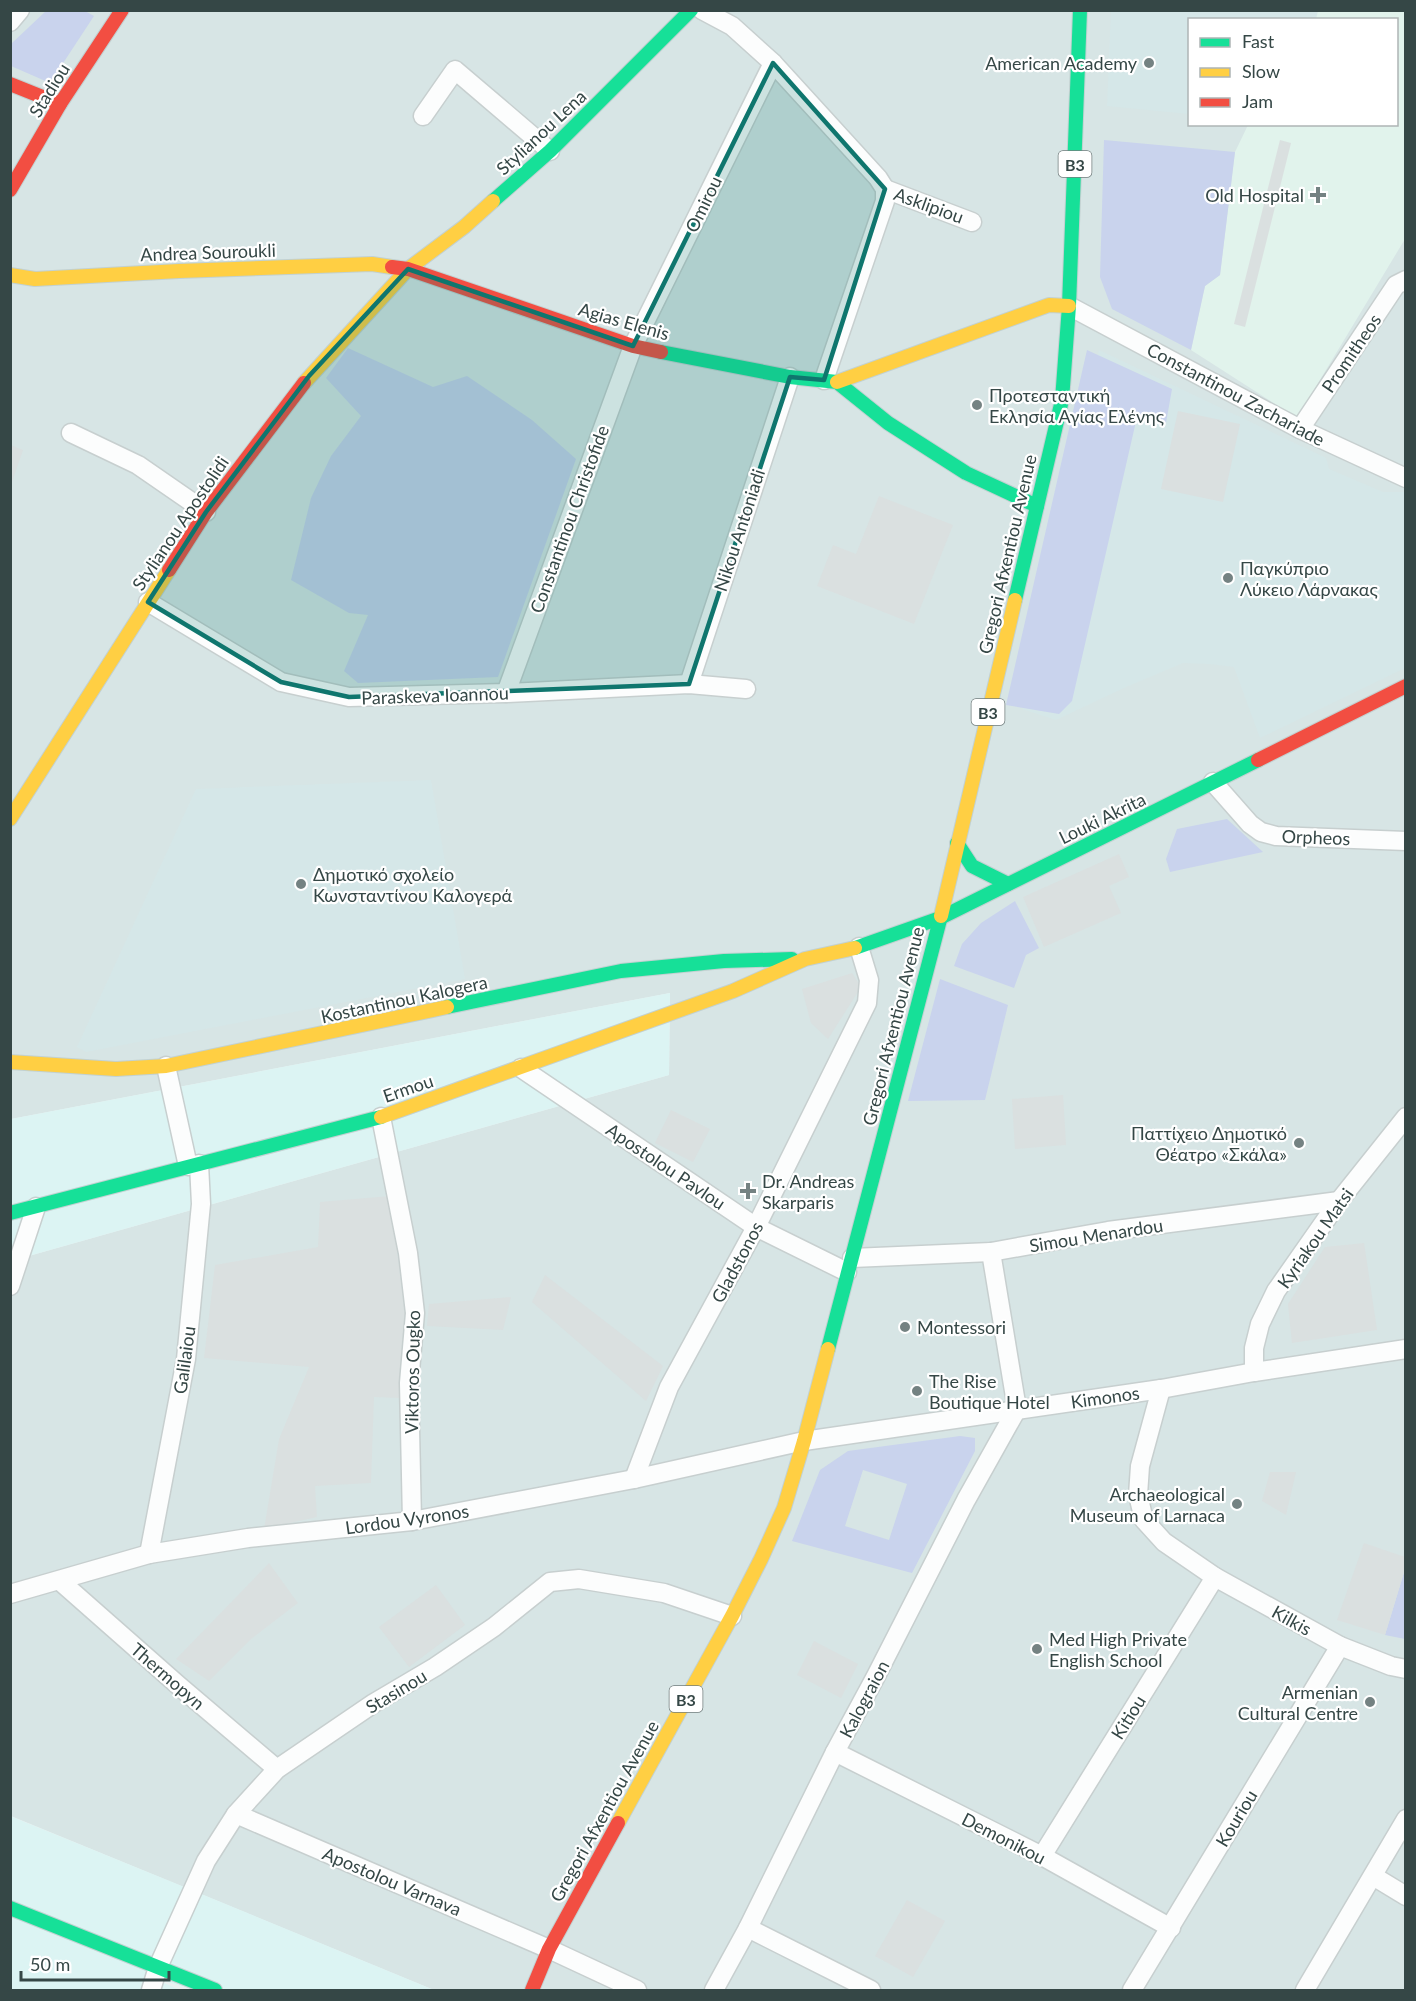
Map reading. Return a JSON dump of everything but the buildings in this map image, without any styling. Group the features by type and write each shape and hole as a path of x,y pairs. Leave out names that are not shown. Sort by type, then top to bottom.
{"street":[{"path":"10,22 20,10"},
{"name":"Stadiou","path":"10,190 60,104 122,10"},
{"name":"Stylianou Lena","path":"408,269 464,227 550,151 691,10"},
{"path":"702,10 732,26 773,63 878,178 885,189 885,201 831,381 888,423 966,473 1037,506"},
{"name":"Gregori Afxentiou Avenue","path":"532,1990 549,1949 761,1559 784,1508 804,1441 940,918 1062,400 1069,306 1080,10"},
{"name":"Omirou","path":"633,346 773,63"},
{"path":"423,116 455,70 550,151"},
{"path":"10,84 60,104"},
{"name":"Asklipiou","path":"885,189 972,222"},
{"name":"Andrea Souroukli","path":"10,275 35,279 372,264 408,269"},
{"name":"Agias Elenis","path":"408,269 633,346 790,376 831,381 1049,305 1069,306"},
{"name":"Stylianou Apostolidi","path":"10,819 206,512 309,376 408,269"},
{"name":"Promitheos","path":"1300,429 1396,285 1406,280"},
{"name":"Constantinou Zachariade","path":"1069,306 1300,429 1404,474"},
{"name":"Constantinou Christofide","path":"506,693 633,346"},
{"name":"Nikou Antoniadi","path":"689,684 790,376"},
{"path":"71,433 138,465 206,512"},
{"name":"Paraskeva Ioannou","path":"148,602 281,682 349,697 506,693 689,684 746,689"},
{"name":"Louki Akrita","path":"805,959 859,946 940,918 1406,686"},
{"name":"Orpheos","path":"1213,782 1250,824 1261,832 1276,836 1406,841"},
{"path":"957,843 972,866 1008,884"},
{"name":"Gladstonos","path":"634,1479 669,1387 756,1227 867,1003 869,980 859,946"},
{"name":"Ermou","path":"10,1213 381,1117 520,1068 730,976 805,959"},
{"name":"Kostantinou Kalogera","path":"10,1062 116,1069 166,1066 621,971 730,976 805,959"},
{"name":"Galilaiou","path":"149,1554 186,1359 201,1204 193,1165 166,1066"},
{"name":"Apostolou Pavlou","path":"520,1068 756,1227 849,1265"},
{"name":"Viktoros Ougko","path":"381,1117 408,1253 415,1313 409,1383 412,1521"},
{"name":"Kyriakou Matsi","path":"1254,1372 1254,1348 1260,1324 1276,1291 1338,1201 1406,1117"},
{"name":"Simou Menardou","path":"849,1265 991,1252 1108,1231 1338,1201"},
{"path":"10,1286 36,1207"},
{"path":"991,1252 1017,1409"},
{"name":"Kimonos","path":"804,1441 1161,1389 1406,1349"},
{"name":"Kilkis","path":"1161,1389 1140,1466 1138,1495 1144,1520 1164,1542 1215,1578 1340,1646 1406,1669"},
{"name":"Kalograion","path":"714,1990 748,1928 835,1752 966,1500 1017,1409"},
{"name":"Lordou Vyronos","path":"10,1594 149,1554 248,1538 412,1521 634,1479 804,1441"},
{"name":"Kitiou","path":"1042,1856 1215,1578"},
{"name":"Stasinou","path":"152,1990 158,1967 206,1861 236,1814 277,1769 374,1703 435,1667 494,1627 550,1582 579,1579 664,1593 732,1616"},
{"name":"Thermopyn","path":"60,1581 277,1769"},
{"name":"Kouriou","path":"1132,1990 1340,1646"},
{"name":"Demonikou","path":"835,1752 1042,1856 1171,1928"},
{"name":"Apostolou Varnava","path":"236,1814 549,1949 637,1990"},
{"path":"1305,1990 1406,1819"},
{"path":"1373,1876 1406,1896"},
{"path":"10,1908 215,1990"},
{"path":"748,1928 871,1990"}],"highlighted area":[{"path":"773,63 885,189 824,380 790,377 689,684 349,697 281,682 148,602 206,512 309,376 408,269 633,346"}],"shaded area":[{"path":"11,11 1405,11 1405,1990 434,1990 11,1816 11,1261 669,1075 670,993 11,1119"},
{"path":"46,11 85,11 94,16 50,83 11,66 11,44"},
{"name":"American Academy","path":"1111,11 1318,11 1316,18 1188,18 1188,114 1107,106"},
{"name":"Old Hospital","path":"1318,11 1405,11 1405,239 1297,418 1191,350 1205,286 1220,275 1235,152 1248,126 1398,126 1398,18 1316,18"},
{"path":"1104,140 1235,152 1220,275 1205,286 1191,350 1112,309 1100,277"},
{"path":"1280,140 1291,143 1245,327 1234,324"},
{"path":"348,348 433,387 467,376 532,420 576,459 498,677 358,683 344,671 368,615 349,613 291,580 311,498 331,456 361,416 326,378"},
{"path":"1087,350 1172,389 1166,423 1137,417 1072,701 1059,714 1006,705"},
{"name":"Παγκύπριο Λύκειο Λάρνακας","path":"1099,350 1326,458 1329,469 1383,492 1405,492 1405,668 1260,738 1234,667 1210,664 1183,663 1056,720 1022,709"},
{"path":"1178,411 1240,424 1223,502 1161,489"},
{"path":"11,445 23,450 11,485"},
{"path":"879,496 953,525 914,624 817,586 833,545 856,554"},
{"name":"Δημοτικό σχολείο Κωνσταντίνου Καλογερά","path":"431,780 465,979 86,1052 77,1047 196,789"},
{"path":"1227,819 1263,852 1170,872 1166,859 1177,829"},
{"path":"1119,854 1129,877 1109,886 1121,913 1044,947 1023,897"},
{"path":"1015,901 1039,948 1026,955 1014,988 954,966 962,944 981,923"},
{"path":"852,973 861,987 828,1039 811,1023 802,989"},
{"path":"940,979 1008,1005 985,1100 908,1101"},
{"path":"670,993 669,1075 11,1261 11,1119"},
{"path":"1063,1095 1066,1145 1015,1149 1012,1099"},
{"path":"671,1110 710,1129 693,1162 655,1143"},
{"path":"390,1196 405,1313 399,1398 374,1397 371,1483 315,1486 317,1517 264,1529 279,1439 309,1367 204,1358 215,1265 318,1247 320,1202"},
{"path":"1364,1243 1377,1330 1292,1343 1288,1304 1325,1247"},
{"path":"545,1275 663,1366 646,1401 532,1302"},
{"path":"511,1297 503,1330 427,1326 429,1304"},
{"path":"960,1436 975,1438 975,1451 912,1573 792,1541 820,1470 848,1451","holes":["863,1470 907,1484 889,1540 845,1526"]},
{"path":"1270,1472 1296,1472 1286,1515 1262,1501"},
{"path":"1364,1543 1405,1557 1405,1569 1385,1635 1337,1620"},
{"path":"269,1563 298,1603 251,1639 209,1681 176,1659"},
{"path":"1405,1569 1405,1639 1385,1635"},
{"path":"436,1585 465,1625 409,1667 379,1627"},
{"path":"814,1641 858,1664 841,1698 797,1675"},
{"path":"10,1816 434,1990 194,1990 151,1977 180,1990 11,1990"},
{"path":"907,1900 945,1921 913,1977 875,1956"}],"traffic: fast":[{"path":"493,201 550,151 691,10"},
{"path":"1015,600 1062,400 1069,306 1080,10"},
{"path":"661,352 790,377 837,382 888,423 966,473 1037,506"},
{"path":"855,948 940,918 1258,760"},
{"path":"957,843 972,866 1008,884"},
{"path":"828,1349 941,916"},
{"path":"447,1007 621,971 724,961 792,959"},
{"path":"10,1213 381,1117"},
{"path":"10,1908 215,1990"}],"traffic: slow":[{"path":"304,383 408,269 464,227 493,201"},
{"path":"10,275 35,279 372,264 392,267"},
{"path":"837,382 1049,305 1069,306"},
{"path":"10,819 169,570"},
{"path":"941,916 1015,600"},
{"path":"381,1117 733,991 805,959 855,948"},
{"path":"10,1062 116,1069 166,1066 447,1007"},
{"path":"618,1823 732,1616 784,1508 828,1349"}],"traffic: jam":[{"path":"10,190 60,104 122,10"},
{"path":"10,84 60,104"},
{"path":"392,267 408,269 633,346 661,352"},
{"path":"169,570 206,512 304,383"},
{"path":"1258,760 1406,686"},
{"path":"532,1990 549,1949 618,1823"}],"place":[{"name":"American Academy","path":"1149,63"},
{"name":"Old Hospital","path":"1318,195"},
{"name":"Προτεσταντική Εκλησία Αγίας Ελένης","path":"977,405"},
{"name":"Παγκύπριο Λύκειο Λάρνακας","path":"1228,578"},
{"name":"Δημοτικό σχολείο Κωνσταντίνου Καλογερά","path":"301,884"},
{"name":"Παττίχειο Δημοτικό Θέατρο «Σκάλα»","path":"1299,1143"},
{"name":"Dr. Andreas Skarparis","path":"748,1191"},
{"name":"Montessori","path":"905,1327"},
{"name":"The Rise Boutique Hotel","path":"917,1391"},
{"name":"Archaeological Museum of Larnaca","path":"1237,1504"},
{"name":"Med High Private English School","path":"1037,1649"},
{"name":"Armenian Cultural Centre","path":"1370,1702"}]}
